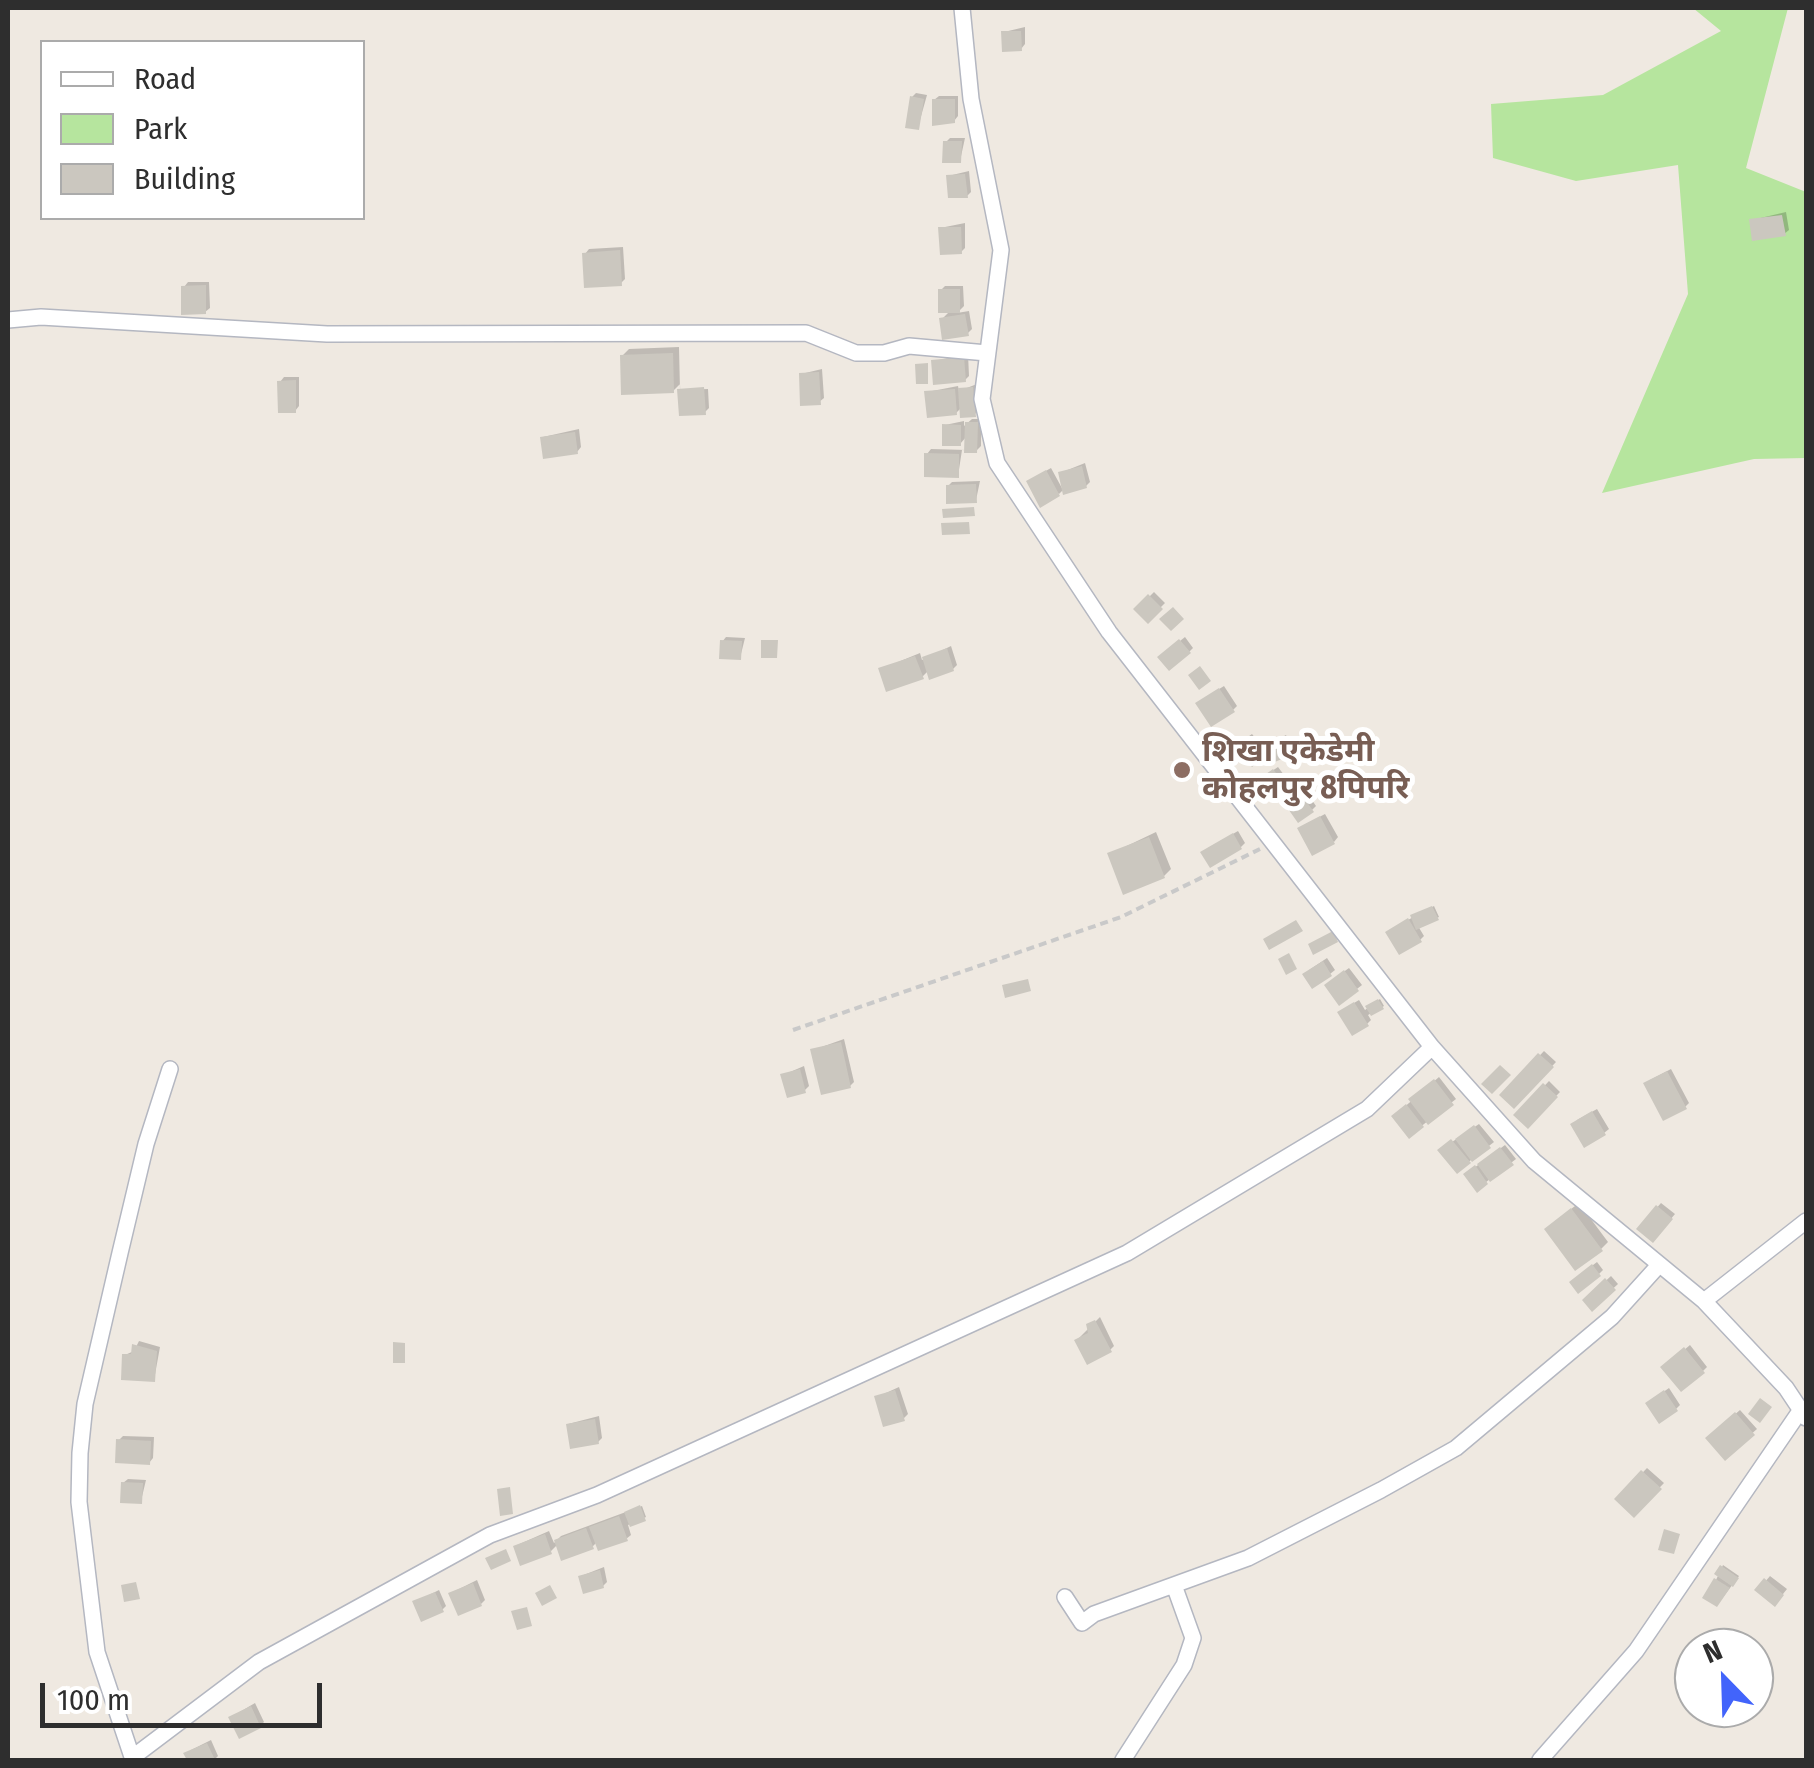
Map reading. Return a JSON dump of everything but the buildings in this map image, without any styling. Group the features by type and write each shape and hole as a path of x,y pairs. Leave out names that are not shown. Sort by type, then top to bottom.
{"street":[{"path":"962,8 971,99 1000,250 982,399 998,463 1110,632 1432,1047 1534,1161 1704,1301 1786,1388 1803,1415 1636,1651 1540,1760"},
{"path":"8,320 41,317 171,328 327,334 806,332 856,354 884,354 910,346 987,353"},
{"path":"170,1068 146,1144 115,1272 85,1404 80,1453 79,1502 97,1652 133,1759 259,1662 490,1535 597,1495 1127,1252 1367,1109 1432,1047"},
{"path":"1704,1301 1806,1222"},
{"path":"1065,1596 1082,1623 1094,1614 1248,1558 1456,1448 1612,1317 1659,1265"},
{"path":"1124,1760 1184,1665 1193,1638 1174,1588"}],"path":[{"path":"794,1030 1121,917 1273,842"}],"green space":[{"path":"1693,8 1788,8 1746,168 1806,192 1806,458 1754,459 1602,493 1688,294 1678,165 1576,181 1493,158 1491,104 1603,95 1721,31"}],"place":[{"name":"शिखा एकेडेमी कोहलपुर 8पिपरि","path":"1182,770"}]}
